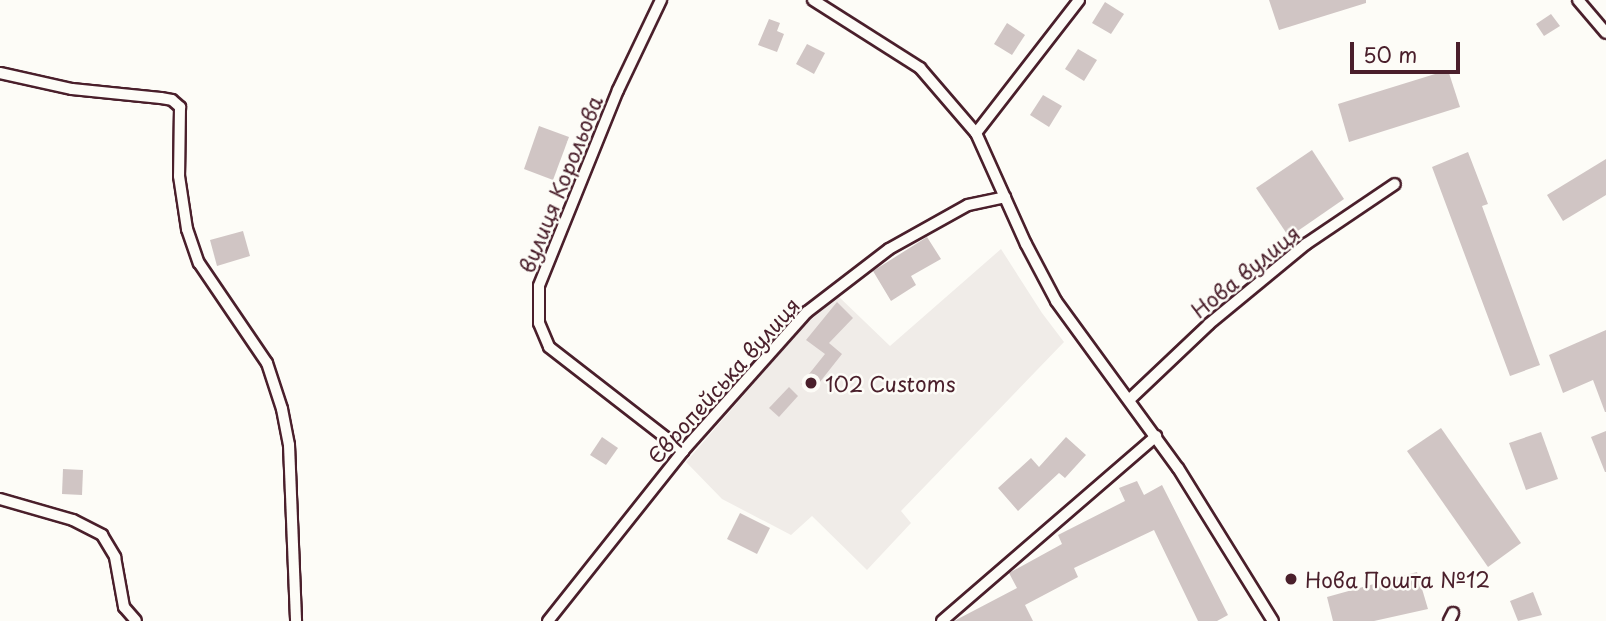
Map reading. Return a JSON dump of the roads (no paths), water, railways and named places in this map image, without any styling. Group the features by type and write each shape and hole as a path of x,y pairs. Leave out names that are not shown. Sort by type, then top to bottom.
{"street":[{"name":"вулиця Корольова","path":"660,0 618,90 539,286 539,323 550,347 683,451"},
{"path":"813,0 920,68 976,133 1004,197 1056,301 1156,436 1273,621"},
{"path":"976,133 1079,0"},
{"path":"1578,0 1606,33"},
{"path":"1588,11 1596,0"},
{"path":"0,73 72,89 161,97 172,100 180,107 179,176 187,229 200,263 267,363 282,409 289,445 296,621"},
{"name":"Нова вулиця","path":"1129,400 1209,324 1295,253 1395,184"},
{"name":"Європейська вулиця","path":"548,621 683,451 807,312 889,249 968,205 1004,197"},
{"path":"942,621 1156,436"},
{"path":"0,499 73,520 102,535 115,557 124,607 136,621"}],"place":[{"name":"102 Customs","path":"811,383"},
{"name":"Нова Пошта №12","path":"1291,579"}]}
